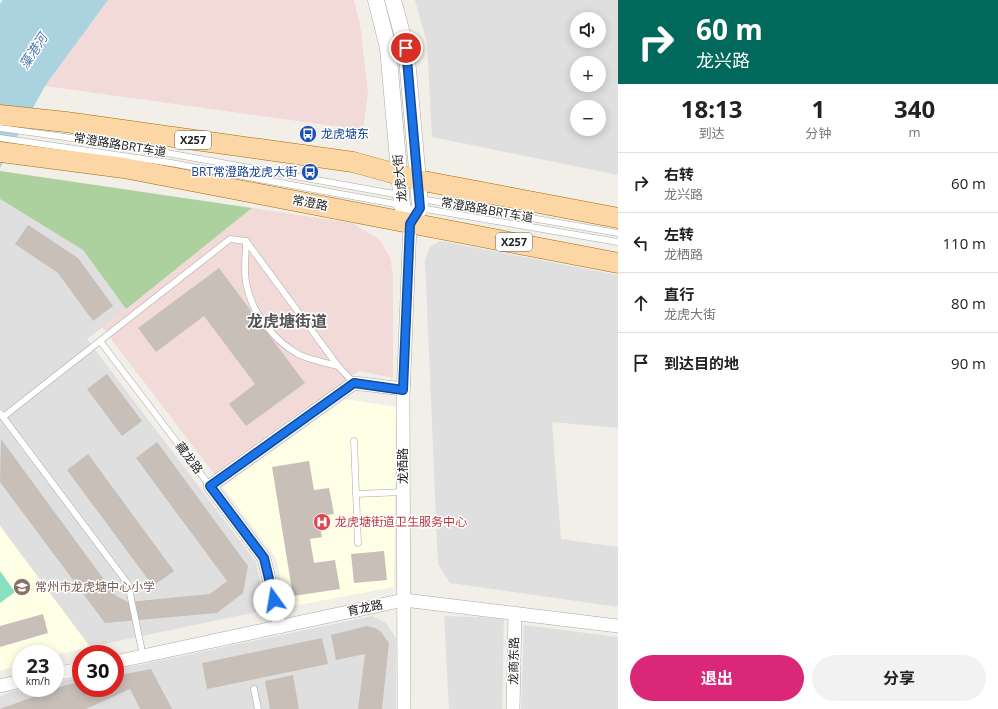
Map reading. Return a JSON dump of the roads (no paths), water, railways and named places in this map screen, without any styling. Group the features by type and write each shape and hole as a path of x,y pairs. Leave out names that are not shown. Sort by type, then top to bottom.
{"main road":[{"name":"常澄路","path":"0,115 32,125 354,162 410,199 451,229 618,263"},
{"name":"常澄路","path":"14,148 347,210 410,199 618,218"}],"street":[{"name":"龙虎大街","path":"376,0 388,48 410,199"},
{"name":"龙虎大街","path":"393,0 406,48 410,199"},
{"name":"龙栖路","path":"404,709 403,390 410,199"},
{"path":"210,486 354,383 403,390"},
{"name":"藏龙路","path":"210,486 264,558 280,627"},
{"name":"育龙路","path":"124,660 404,600 618,626"},
{"name":"龙商东路","path":"513,709 515,613"},
{"path":"0,686 12,683"}],"lane":[{"path":"0,128 32,125"},
{"path":"0,138 14,148"},
{"name":"常澄路路BRT车道","path":"410,199 618,233"},
{"path":"410,199 618,242"},
{"path":"143,656 128,584 2,415 230,240 246,241"},
{"path":"246,241 338,366 354,383"},
{"path":"246,241 246,286 255,308 265,324 278,339 300,355 338,366"},
{"name":"藏龙路","path":"100,341 210,486"},
{"path":"354,441 358,543"},
{"path":"356,494 403,492"},
{"path":"254,689 258,709"}],"water":[{"name":"藻港河","path":"3,0 108,0 45,86 0,168 0,4"}],"place":[{"name":"龙虎塘东","path":"308,134"},
{"name":"BRT常澄路龙虎大街","path":"310,172"},
{"name":"龙虎塘街道卫生服务中心","path":"322,522"},
{"name":"常州市龙虎塘中心小学","path":"22,587"}],"district":[{"name":"龙虎塘街道","path":"287,321"}]}
